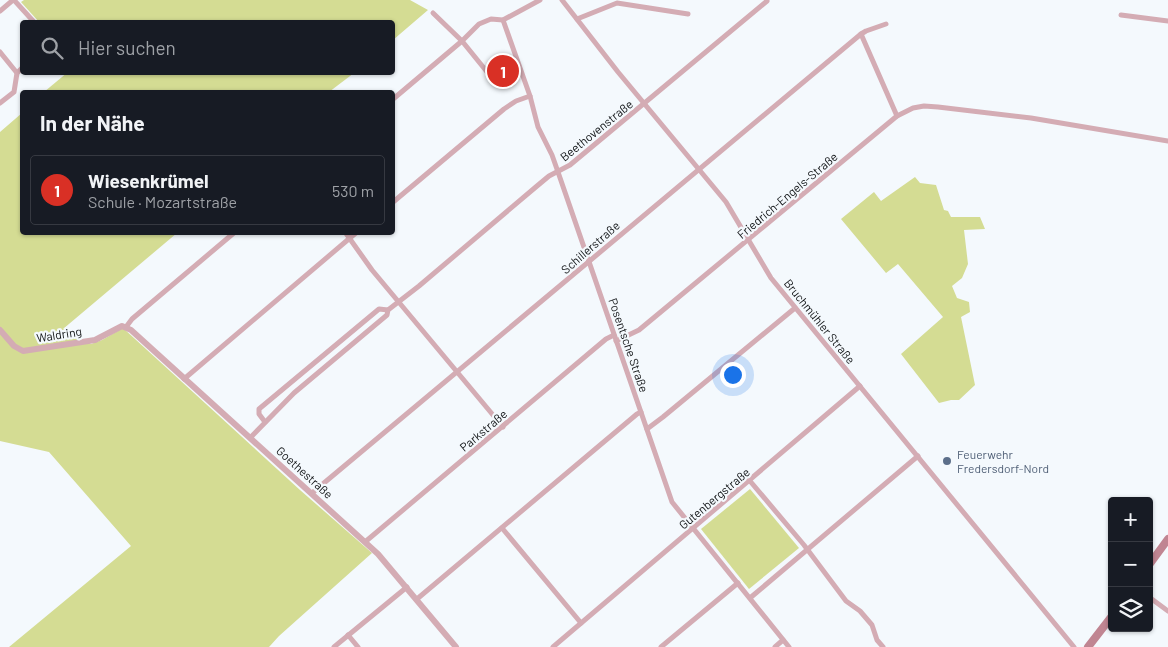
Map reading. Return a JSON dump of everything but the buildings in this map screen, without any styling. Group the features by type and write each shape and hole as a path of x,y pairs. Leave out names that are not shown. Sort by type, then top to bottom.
{"main road":[{"path":"1153,560 1168,539"},
{"path":"1088,647 1108,621"}],"street":[{"path":"0,11 13,0 32,20"},
{"path":"395,97 486,20 504,20 540,0"},
{"name":"Bruchmühler Straße","path":"562,0 618,72 726,202 767,272 1074,647"},
{"name":"Beethovenstraße","path":"250,438 294,393 387,315 388,310 537,186 570,165 767,1"},
{"path":"577,19 617,3 688,14"},
{"path":"433,13 462,41 492,78"},
{"path":"1121,15 1168,22"},
{"name":"Posentsche Straße","path":"504,20 530,96 538,127 552,154 672,502 789,647"},
{"name":"Schillerstraße","path":"312,494 862,34 886,24"},
{"path":"862,34 897,116"},
{"path":"0,52 17,73"},
{"path":"0,103 14,92 17,73 20,70"},
{"path":"395,200 504,109 516,101 530,96"},
{"name":"Friedrich-Engels-Straße","path":"615,338 639,330 897,116 912,108 924,106 938,107 1031,118 1168,141"},
{"path":"126,327 132,318 231,235"},
{"path":"347,235 372,270 503,427"},
{"path":"184,379 354,235"},
{"path":"646,429 663,418 796,308"},
{"name":"Beethovenstraße","path":"265,422 259,414 259,409 379,309 388,310"},
{"name":"Waldring","path":"0,330 14,346 23,351 95,340 119,328 126,327"},
{"name":"Goethestraße","path":"126,327 366,542 386,562 456,647"},
{"name":"Parkstraße","path":"366,542 599,344 615,338"},
{"name":"Gutenbergstraße","path":"553,647 860,386"},
{"path":"417,599 641,412"},
{"path":"750,598 918,456"},
{"path":"750,481 807,549 846,601 860,611 872,626 877,640 883,647"},
{"path":"502,528 581,623"},
{"path":"662,647 738,583"},
{"path":"334,647 407,587"},
{"path":"1153,600 1168,611"},
{"path":"348,635 358,647"},
{"path":"775,647 784,640"}],"green space":[{"path":"24,0 410,0 428,10 395,38 395,20 37,20 21,2"},
{"path":"64,75 351,75 332,90 46,90"},
{"path":"20,115 20,235 175,235 63,329 91,344 123,328 300,490 372,553 269,647 9,647 131,546 49,452 0,441 0,132"},
{"path":"915,177 920,183 936,185 944,210 948,211 951,217 980,217 985,229 964,230 968,264 962,278 952,286 957,298 969,302 970,312 961,317 975,385 959,400 939,403 901,354 943,317 898,264 886,273 841,219 874,192 881,201"},
{"path":"750,489 799,548 749,589 701,529"}],"place":[{"name":"Wiesenkrümel","path":"503,71"},
{"name":"Feuerwehr Fredersdorf-Nord","path":"947,461"}]}
